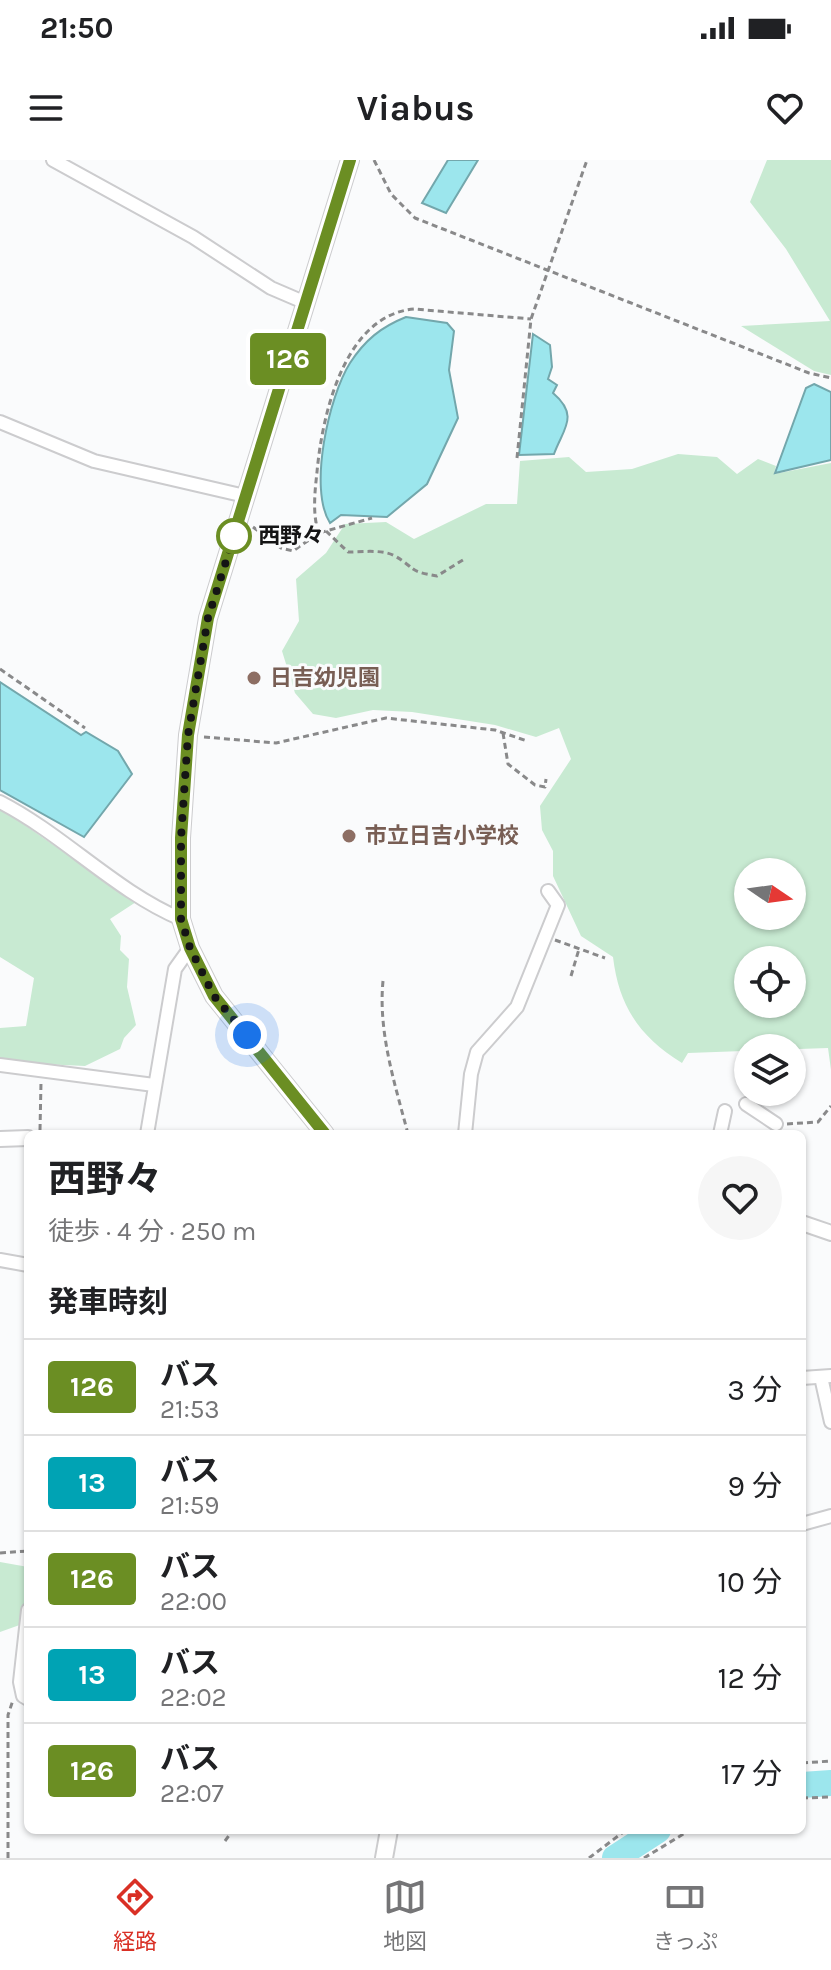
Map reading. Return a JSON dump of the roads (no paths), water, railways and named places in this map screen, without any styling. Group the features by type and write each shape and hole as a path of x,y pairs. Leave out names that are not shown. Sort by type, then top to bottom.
{"main road":[{"path":"316,1130 214,996 190,948 181,919 181,838 188,735 208,618 350,160"},
{"path":"384,1858 388,1834"}],"street":[{"path":"53,160 193,237 271,288 306,303"},
{"path":"0,422 94,461 245,496"},
{"path":"0,802 93,862 153,907 181,919"},
{"path":"465,1130 471,1074 477,1052 517,1007 558,905 548,891"},
{"path":"148,1130 175,969 190,948"},
{"path":"0,1065 154,1085"},
{"path":"749,1106 775,1124"},
{"path":"721,1130 725,1111"},
{"path":"0,1139 24,1138"},
{"path":"806,1224 831,1233"},
{"path":"0,1260 24,1264"},
{"path":"806,1378 826,1377 831,1422"},
{"path":"806,1523 831,1516"}],"water":[{"path":"448,160 478,160 446,213 422,203"},
{"path":"406,317 447,323 454,331 449,370 458,418 427,484 387,517 341,515 330,523 324,508 321,466 329,419 342,378 350,363 374,335"},
{"path":"533,334 550,345 552,367 548,379 557,385 553,393 568,416 554,454 519,455"},
{"path":"814,384 831,392 831,460 775,473 806,388"},
{"path":"0,682 81,735 86,732 118,751 132,774 84,837 0,790"}],"waterway":[{"path":"806,1785 831,1783"},
{"path":"615,1858 652,1834"}],"place":[{"name":"西野々","path":"234,536"},
{"name":"日吉幼児園","path":"254,678"},
{"name":"市立日吉小学校","path":"349,836"}]}
